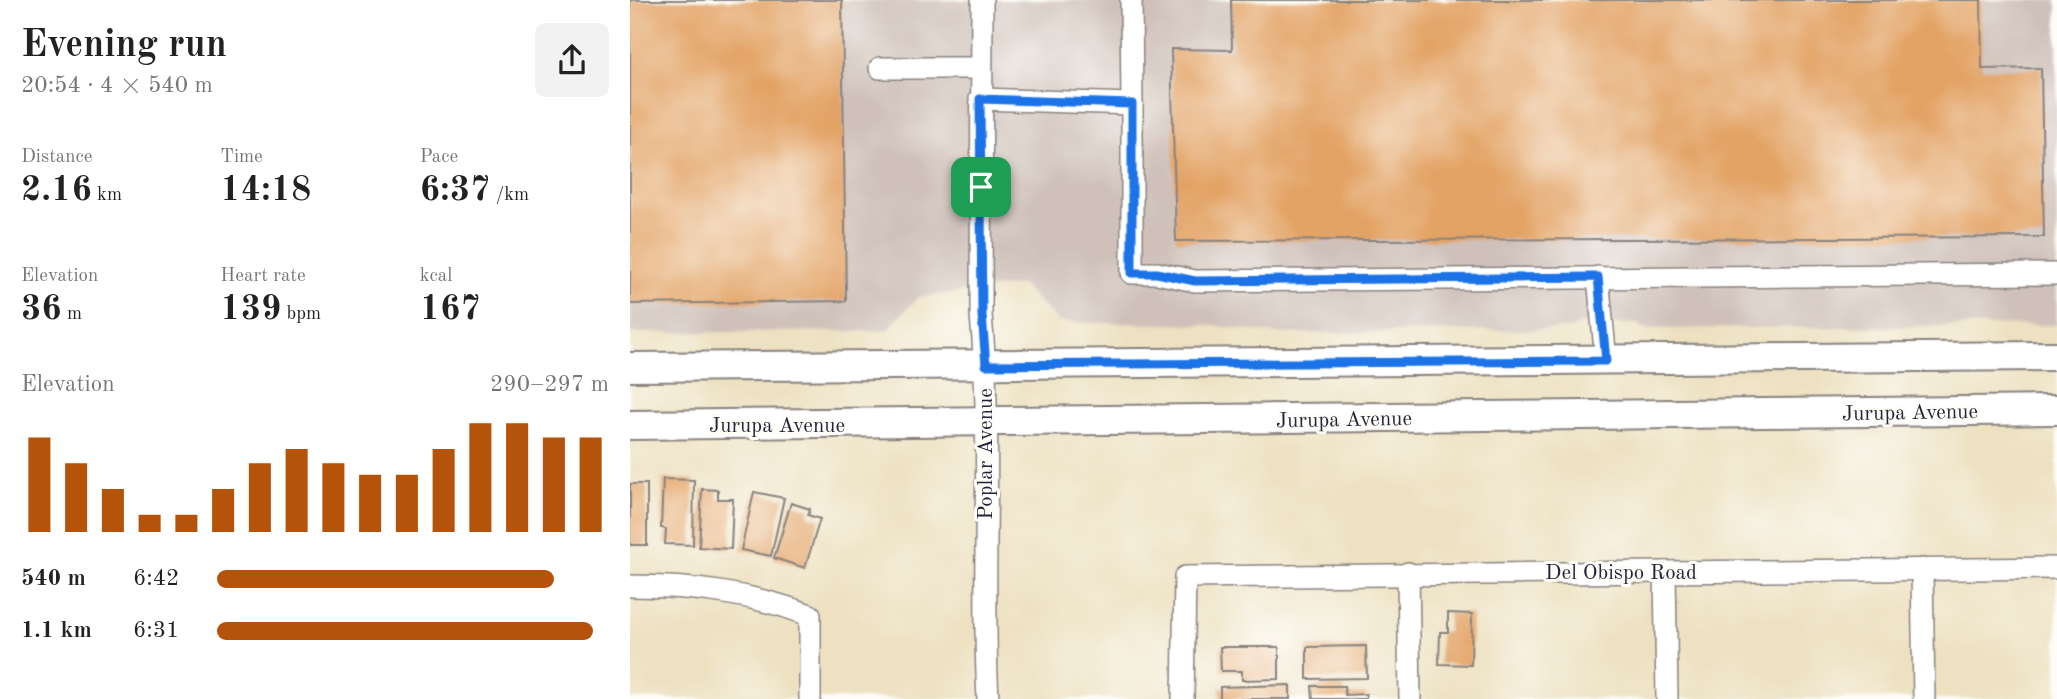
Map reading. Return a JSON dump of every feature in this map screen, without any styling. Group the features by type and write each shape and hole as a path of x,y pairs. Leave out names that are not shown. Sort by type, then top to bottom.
{"main road":[{"path":"630,368 2057,356"},
{"name":"Jurupa Avenue","path":"630,425 2057,410"}],"street":[{"name":"Poplar Avenue","path":"982,0 982,315 986,365 984,572 988,699"},
{"path":"1131,0 1132,273 1157,273 1195,281 2057,274"},
{"path":"880,68 981,68"},
{"path":"980,99 1132,104"},
{"path":"1598,277 1606,361"},
{"name":"Del Obispo Road","path":"1183,699 1185,577 2057,568"},
{"path":"1922,569 1924,699"},
{"path":"1665,572 1667,699"},
{"path":"1408,573 1410,699"},
{"path":"630,586 683,586 732,592 810,615 810,699"}],"shaded area":[{"path":"630,0 2057,0 2057,325 1644,329 1636,324 1582,324 1569,329 1276,334 1211,325 1059,322 1022,285 918,297 886,331 630,333"}],"building":[{"path":"630,0 842,0 846,301 630,304"},
{"path":"1231,0 1981,0 1982,69 2041,68 2044,237 1176,241 1171,49 1232,50"},
{"path":"663,479 694,480 693,545 665,544 666,529 661,528"},
{"path":"630,484 647,484 647,545 630,545"},
{"path":"702,489 718,490 718,499 733,499 731,549 699,547"},
{"path":"754,492 784,498 771,556 741,550"},
{"path":"791,503 810,509 808,515 820,519 805,568 774,558"},
{"path":"1448,613 1472,614 1471,665 1439,664 1440,632 1448,632"},
{"path":"1366,646 1367,678 1307,679 1307,647"},
{"path":"1220,647 1279,647 1279,679 1242,680 1242,671 1221,671"},
{"path":"1290,685 1290,699 1220,699 1220,687"},
{"path":"1312,686 1344,686 1345,695 1366,694 1366,699 1313,699"}],"route":[{"path":"980,99 1132,104 1132,273 1157,273 1195,281 1598,277 1606,361 986,365 982,315 981,187 980,99"}]}
